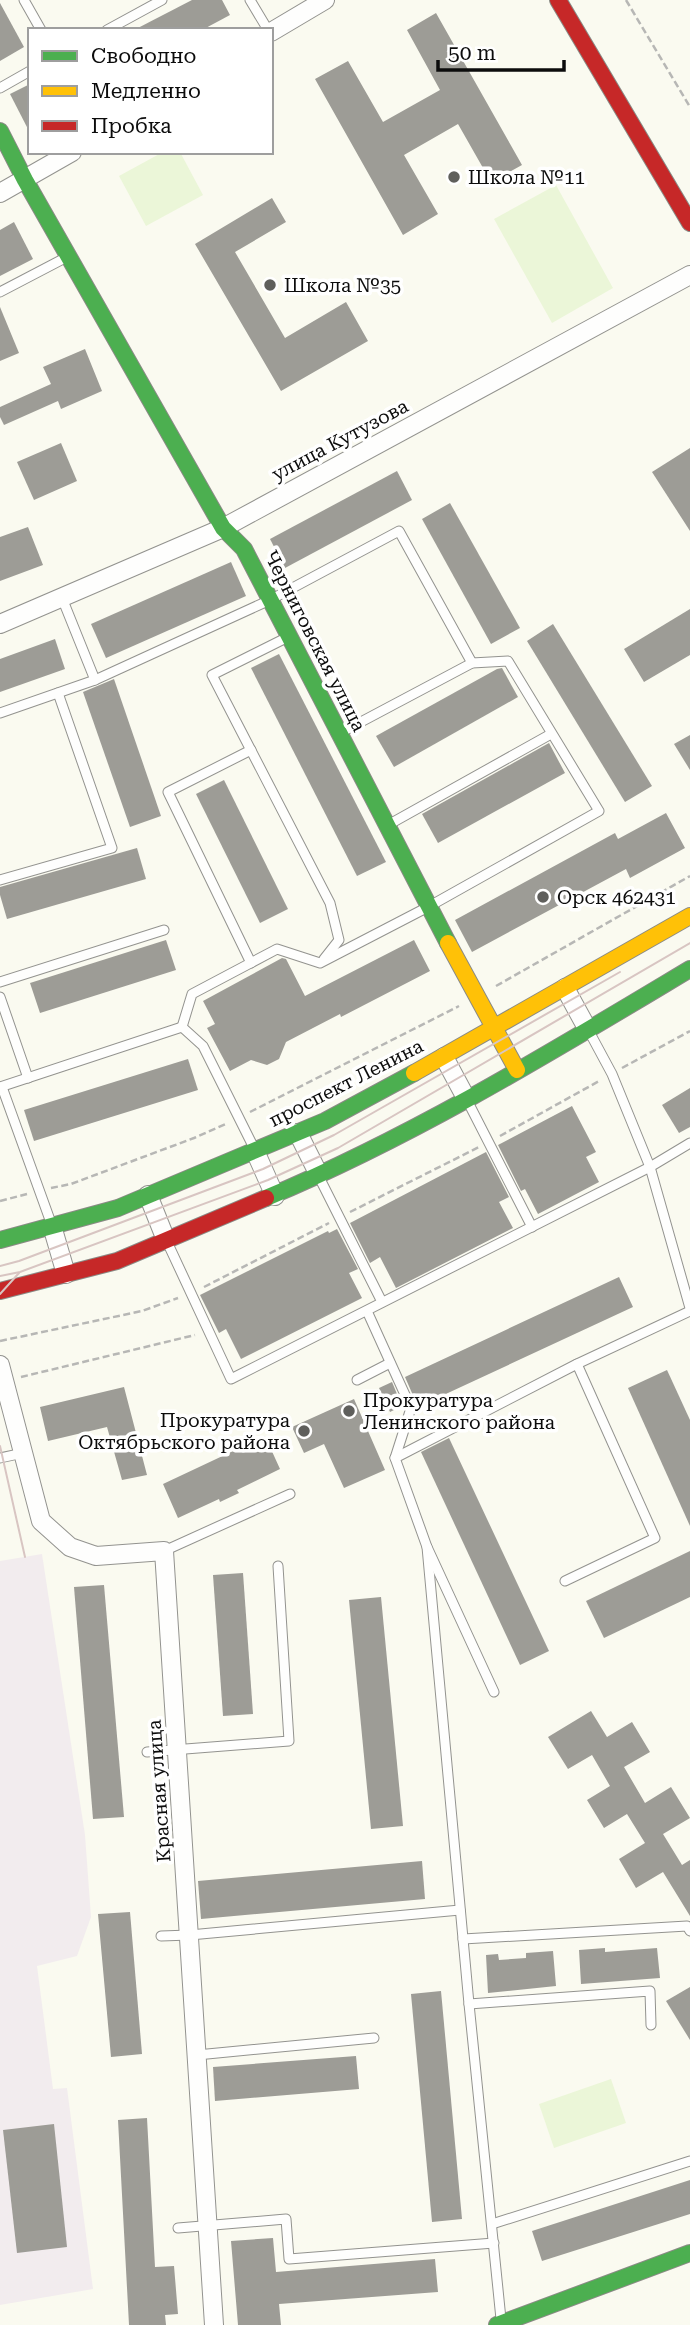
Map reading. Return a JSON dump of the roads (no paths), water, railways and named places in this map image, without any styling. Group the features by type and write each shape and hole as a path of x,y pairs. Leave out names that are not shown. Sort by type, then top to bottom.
{"main road":[{"path":"564,2 690,223"},
{"name":"Черниговская улица","path":"0,131 25,180 223,528 244,549 428,907 517,1070"},
{"name":"проспект Ленина","path":"0,1240 118,1208 325,1121 495,1029 690,916"},
{"path":"0,1291 106,1264 275,1196 466,1098 690,969"},
{"path":"500,2324 690,2253"}],"street":[{"path":"273,29 325,0"},
{"path":"0,193 69,154"},
{"name":"улица Кутузова","path":"0,624 223,528 690,275"},
{"path":"565,988 588,1030"},
{"path":"444,1057 466,1098"},
{"path":"298,1133 319,1175"},
{"path":"255,1151 275,1196"},
{"path":"148,1195 166,1240"},
{"path":"52,1226 66,1274"},
{"path":"2,1373 41,1521 71,1547 96,1556 164,1551"},
{"name":"Красная улица","path":"164,1551 214,2325"}],"lane":[{"path":"24,0 40,28"},
{"path":"111,28 162,0"},
{"path":"250,0 267,28"},
{"path":"0,88 28,72"},
{"path":"0,292 68,256"},
{"path":"0,713 95,680 270,600 399,531 472,663"},
{"path":"62,598 95,680"},
{"path":"289,636 212,675 330,903 339,940 320,963"},
{"path":"182,1027 192,994 277,949 320,963 428,907 599,811 508,661 472,663 339,734"},
{"path":"0,880 112,848 58,693"},
{"path":"386,826 551,734"},
{"path":"251,750 168,792 251,963"},
{"path":"0,982 164,930"},
{"path":"0,997 28,1078"},
{"path":"52,1226 1,1087 182,1027"},
{"path":"182,1027 203,1046 255,1151"},
{"path":"396,1458 690,1309 650,1167 612,1074 588,1030"},
{"path":"466,1098 532,1227"},
{"path":"166,1240 231,1379 650,1167 690,1143"},
{"path":"319,1175 382,1302"},
{"path":"367,1311 411,1408 396,1458 427,1547 494,1692"},
{"path":"356,1380 390,1363"},
{"path":"565,1581 655,1538 577,1364"},
{"path":"0,1458 23,1453"},
{"path":"164,1551 290,1494"},
{"path":"427,1547 500,2324"},
{"path":"147,1752 289,1741 278,1566"},
{"path":"161,1936 460,1910"},
{"path":"463,1938 687,1926 690,1931"},
{"path":"469,2004 650,1991 652,2025"},
{"path":"197,2055 374,2038"},
{"path":"492,2224 690,2161"},
{"path":"178,2228 286,2219 289,2259 494,2243"}],"tram line":[{"path":"0,1276 20,1272 268,1180 338,1148 690,943"},
{"path":"0,1266 263,1169 334,1135 620,972"},
{"path":"0,1294 19,1273"},
{"path":"0,1446 25,1557"}],"place":[{"name":"Школа №11","path":"454,177"},
{"name":"Школа №35","path":"270,285"},
{"name":"Орск 462431","path":"543,897"},
{"name":"Прокуратура Ленинского района","path":"349,1411"},
{"name":"Прокуратура Октябрьского района","path":"304,1431"}]}
